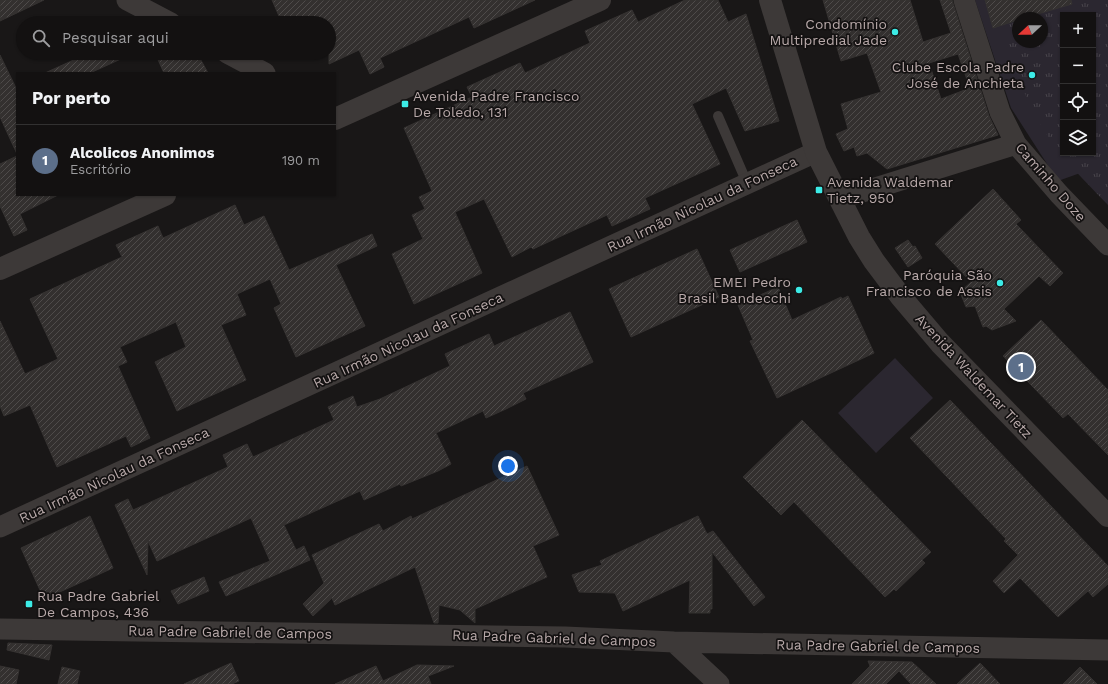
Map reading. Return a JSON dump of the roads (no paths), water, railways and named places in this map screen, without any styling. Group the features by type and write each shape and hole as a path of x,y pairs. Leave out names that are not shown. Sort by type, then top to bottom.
{"street":[{"path":"127,0 158,16"},
{"path":"338,115 600,0"},
{"name":"Avenida Waldemar Tietz","path":"770,0 816,152 874,261 901,297 940,343 1108,516"},
{"name":"Caminho Doze","path":"964,0 1000,112 1016,144 1059,194 1108,245"},
{"path":"240,60 263,72"},
{"path":"840,199 1016,144"},
{"name":"Rua Irmão Nicolau da Fonseca","path":"0,527 816,152"},
{"path":"0,268 163,196"},
{"name":"Rua Padre Gabriel de Campos","path":"0,628 564,637 674,642 1108,650"},
{"path":"674,642 719,684"}],"lane":[{"path":"718,116 748,184"}],"place":[{"name":"Condomínio Multipredial Jade","path":"895,32"},
{"name":"Clube Escola Padre José de Anchieta","path":"1032,75"},
{"name":"Avenida Padre Francisco De Toledo, 131","path":"405,104"},
{"name":"Avenida Waldemar Tietz, 950","path":"819,190"},
{"name":"Paróquia São Francisco de Assis","path":"1000,283"},
{"name":"EMEI Pedro Brasil Bandecchi","path":"799,290"},
{"name":"Alcolicos Anonimos","path":"1021,367"},
{"name":"Rua Padre Gabriel De Campos, 436","path":"29,604"}]}
